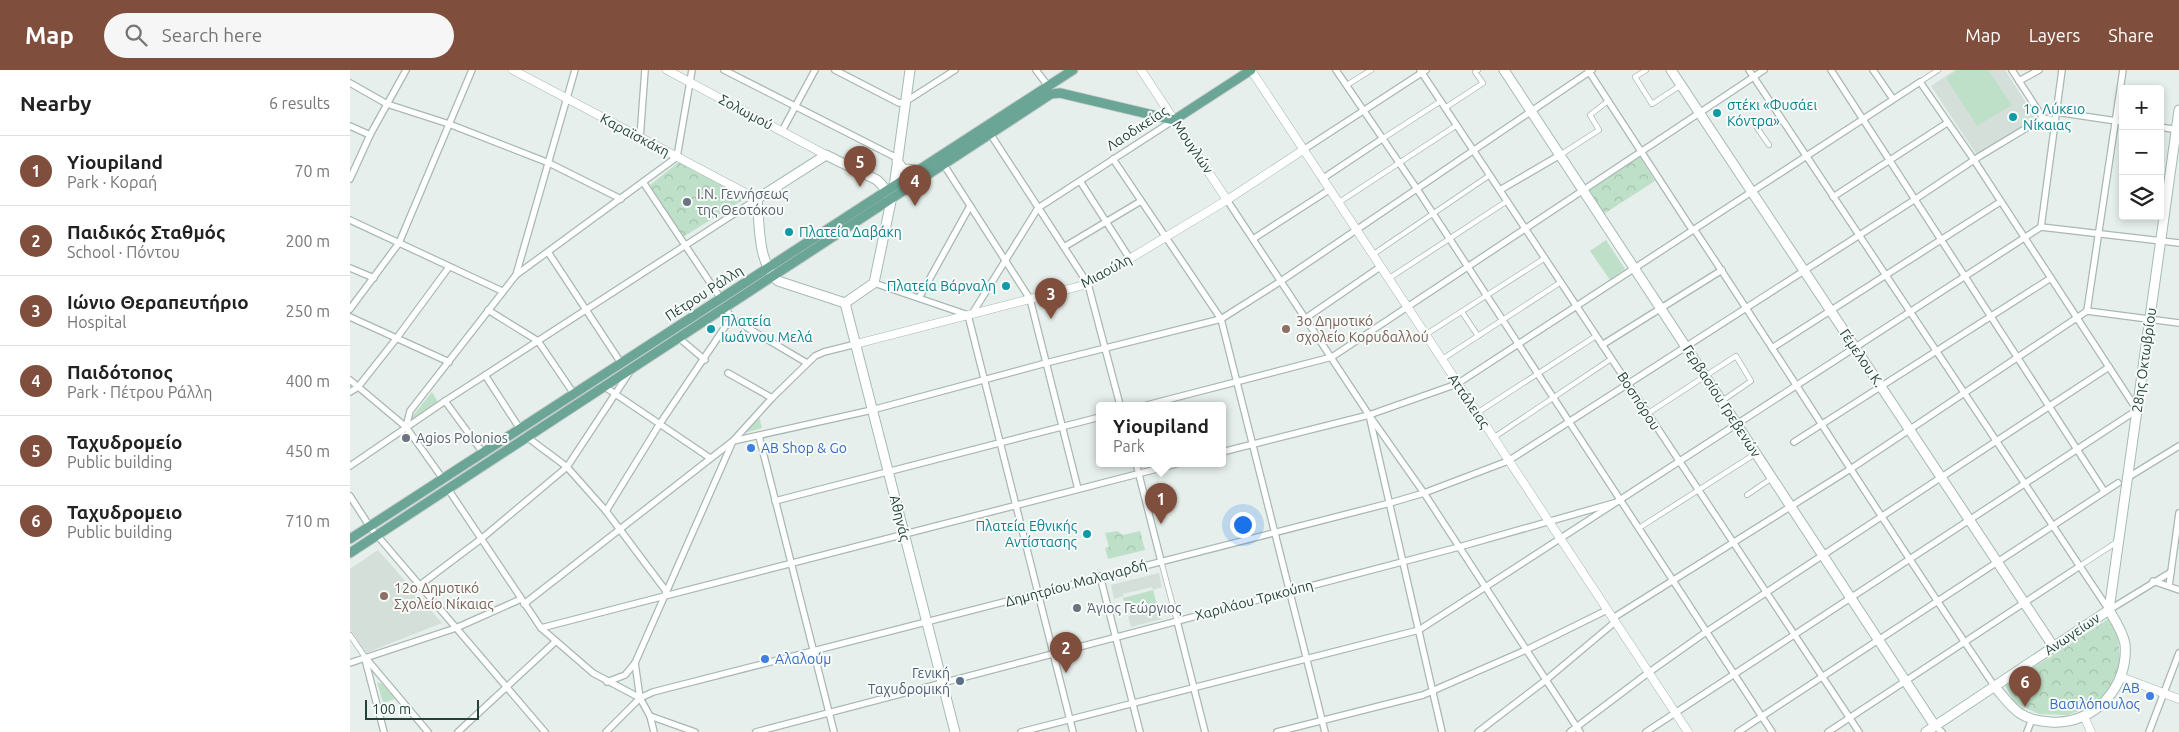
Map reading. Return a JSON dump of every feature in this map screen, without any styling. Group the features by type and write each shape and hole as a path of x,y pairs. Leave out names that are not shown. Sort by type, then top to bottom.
{"main road":[{"path":"890,193 877,180 826,154 757,199 764,260 773,277 778,281 845,303 874,282 897,160 910,70"},
{"name":"Πέτρου Ράλλη","path":"350,553 773,277 919,170 1073,70"},
{"name":"Λαοδικείας","path":"1174,120 1251,70"},
{"name":"Γερβασίου Γρεβενών","path":"1504,70 1939,730"},
{"name":"Γέμελου Κ.","path":"1671,70 2053,646"},
{"name":"Πέτρου Ράλλη","path":"350,539 768,268 890,193 944,165 1051,94 1060,93 1174,120"},
{"name":"28ης Οκτωβρίου","path":"2108,610 2160,241 2178,130 2179,110"},
{"path":"897,160 903,168 919,170"},
{"name":"Αθηνάς","path":"845,303 954,732"},
{"path":"1995,687 2021,714 2032,719 2060,722 2084,716 2106,702 2121,677 2125,659 2120,628 2108,610"},
{"name":"Ανωγείων","path":"1926,732 1939,730 1995,687 2108,610"}],"street":[{"path":"351,175 370,135 406,70"},
{"path":"350,309 399,243 472,70"},
{"name":"Καραϊσκάκη","path":"513,70 757,199"},
{"path":"516,275 575,70"},
{"path":"640,138 645,70"},
{"name":"Σολωμού","path":"667,70 826,154"},
{"path":"406,427 410,411 516,275 677,157 692,70"},
{"path":"724,70 796,105 897,160"},
{"path":"782,131 815,70"},
{"path":"835,70 899,103 905,102 955,70"},
{"path":"1036,70 1048,86"},
{"name":"Μουγλών","path":"1141,70 1228,200"},
{"name":"Αττάλειας","path":"1251,70 1688,732"},
{"path":"1336,70 1772,732"},
{"path":"1347,86 1371,70"},
{"path":"1445,108 1483,83 1476,72 1478,70"},
{"path":"1646,70 1634,77 1652,104 1682,85"},
{"path":"1749,70 1859,236 1938,350 2108,610"},
{"path":"1159,402 1332,357 1764,70"},
{"path":"1831,70 1888,161 2104,491"},
{"path":"1873,70 1893,99"},
{"path":"1226,451 1369,415 1458,384 1938,70"},
{"path":"2012,70 2043,118 2055,120"},
{"path":"2019,82 2039,70"},
{"path":"2041,227 2062,70"},
{"path":"2087,311 2123,70"},
{"path":"1303,150 1423,71"},
{"name":"Βοσπόρου","path":"1423,71 1445,108 1732,542 1796,634 1859,732"},
{"path":"733,441 872,410 1046,363 1221,320 1282,281 1590,71 1641,152 1691,228 1694,229 1722,270 1745,308 1995,687"},
{"path":"1646,732 2137,410 1974,160 1920,82"},
{"path":"350,83 387,104 449,124 549,163 620,198"},
{"path":"1322,179 1441,101"},
{"path":"1500,190 1599,130 1590,114 1608,101"},
{"path":"2056,112 2119,122"},
{"name":"Δημητρίου Μαλαγαρδή","path":"640,698 653,692 1274,531 1390,503 1424,493 1508,461 1805,271 1974,160 2043,118"},
{"name":"Λαοδικείας","path":"1038,208 1174,120"},
{"path":"1753,122 1769,145"},
{"path":"1833,197 1947,123"},
{"path":"1338,204 1457,125"},
{"path":"350,126 370,135"},
{"path":"2164,128 2178,130"},
{"path":"991,135 1088,284 1119,402"},
{"name":"Μιαούλη","path":"856,344 1088,284 1228,200 1303,150"},
{"path":"1113,159 1221,320 1326,732"},
{"path":"944,165 1030,299 1078,489"},
{"path":"1372,254 1490,175"},
{"path":"1080,181 1130,259"},
{"path":"643,182 721,299"},
{"path":"1253,239 1329,190"},
{"path":"350,466 445,401 757,199"},
{"path":"1228,200 1369,415 1424,493 1484,588 1579,730"},
{"path":"1064,247 1141,201"},
{"path":"1388,279 1507,201"},
{"path":"1772,348 2000,202"},
{"path":"919,298 970,206"},
{"path":"1038,208 970,315 1074,732"},
{"path":"350,220 502,292"},
{"path":"1021,732 1419,630 2041,227 2179,244"},
{"path":"548,252 621,364"},
{"path":"1425,335 1544,258"},
{"path":"350,392 358,387 449,267"},
{"path":"1306,318 1380,267"},
{"path":"350,268 374,278"},
{"path":"1602,345 1722,270"},
{"path":"1794,442 2050,278"},
{"path":"874,282 970,315"},
{"path":"1441,360 1561,282"},
{"path":"726,308 731,318 807,364"},
{"path":"488,310 538,341 574,394"},
{"path":"1478,732 1546,680 1614,620 1732,542 1852,468 2087,311 2179,323"},
{"path":"1462,312 1478,336"},
{"path":"350,317 449,362"},
{"path":"606,511 659,425 705,360 731,318"},
{"path":"1477,414 1596,336"},
{"path":"679,338 705,360"},
{"path":"350,663 456,628 523,602 620,530 733,441 772,398 820,353 856,344"},
{"path":"1648,414 1736,356 1751,381 1722,400"},
{"path":"1493,438 1611,359"},
{"path":"1570,732 1579,730 1648,672 1706,632 2109,367"},
{"path":"420,585 482,539 567,467 632,369"},
{"path":"728,373 772,398"},
{"path":"485,375 520,429"},
{"path":"350,380 406,427 443,479"},
{"path":"605,387 710,458"},
{"path":"445,401 483,454"},
{"path":"1369,415 1442,732"},
{"path":"775,501 1096,419"},
{"path":"759,436 834,732"},
{"path":"527,437 567,467 606,511 666,594"},
{"path":"608,682 625,674 635,663 733,441"},
{"path":"1738,732 2053,524 2179,446"},
{"path":"1639,528 1756,453"},
{"path":"1137,467 1206,732"},
{"path":"541,628 666,594 1163,467"},
{"path":"1747,495 1772,478"},
{"path":"448,489 541,628 593,673 640,698"},
{"path":"350,496 370,527 545,732"},
{"name":"Χαριλάου Τρικούπη","path":"756,732 1459,547 1620,500"},
{"path":"2169,586 2179,513"},
{"path":"1828,732 2118,541"},
{"name":"Ανωγείων","path":"2108,610 2153,581 2171,572"},
{"path":"1100,576 1140,732"},
{"path":"2153,581 2179,590"},
{"path":"1277,732 1433,691 1526,650 1607,610"},
{"path":"350,635 365,657 428,732"},
{"path":"458,732 555,642"},
{"path":"2149,732 2179,653"},
{"path":"365,657 384,732"},
{"path":"635,663 640,698 650,716 654,732"},
{"path":"2121,677 2179,699"},
{"path":"606,732 640,698"},
{"path":"650,716 695,732"},
{"path":"2084,716 2091,732"},
{"path":"2027,732 2032,719"}],"shaded area":[{"path":"1955,70 2005,70 2037,120 1978,157 1931,86"},
{"name":"12ο Δημοτικό Σχολείο Νίκαιας","path":"378,550 442,623 366,653 350,629 350,569"},
{"path":"1159,573 1162,587 1153,590 1152,587 1123,594 1124,596 1114,599 1111,585"},
{"path":"1158,608 1162,619 1131,627 1128,616"}],"green space":[{"path":"1958,70 1988,70 2012,105 1977,126 1946,78"},
{"path":"1639,156 1655,181 1602,215 1587,190"},
{"path":"679,162 746,198 683,237 650,185"},
{"path":"1606,240 1625,269 1610,280 1590,251"},
{"path":"432,392 438,402 412,419 411,418"},
{"path":"759,416 762,428 744,433"},
{"path":"1117,531 1123,535 1140,531 1145,550 1108,559 1105,548 1109,547 1105,533"},
{"path":"1153,590 1157,605 1127,613 1123,598"},
{"path":"2108,619 2118,636 2120,663 2111,687 2091,707 2067,715 2039,714 2015,703 2005,686"},
{"path":"377,682 382,684 395,699 383,703"}],"place":[{"name":"στέκι «Φυσάει Κόντρα»","path":"1717,113"},
{"name":"1ο Λύκειο Νίκαιας","path":"2013,117"},
{"name":"Ταχυδρομείο","path":"860,187"},
{"name":"Ι.Ν. Γεννήσεως της Θεοτόκου","path":"687,202"},
{"name":"Παιδότοπος","path":"915,206"},
{"name":"Πλατεία Δαβάκη","path":"789,232"},
{"name":"Πλατεία Βάρναλη","path":"1006,286"},
{"name":"Ιώνιο Θεραπευτήριο","path":"1051,319"},
{"name":"Πλατεία Ιωάννου Μελά","path":"711,329"},
{"name":"3ο Δημοτικό σχολείο Κορυδαλλού","path":"1286,329"},
{"name":"Agios Polonios","path":"406,438"},
{"name":"ΑΒ Shop & Go","path":"751,448"},
{"name":"Yioupiland","path":"1161,524"},
{"name":"Πλατεία Εθνικής Αντίστασης","path":"1087,534"},
{"name":"12ο Δημοτικό Σχολείο Νίκαιας","path":"384,596"},
{"name":"Άγιος Γεώργιος","path":"1077,608"},
{"name":"Αλαλούμ","path":"765,659"},
{"name":"Παιδικός Σταθμός","path":"1066,673"},
{"name":"Γενική Ταχυδρομική","path":"960,681"},
{"name":"ΑΒ Βασιλόπουλος","path":"2150,696"},
{"name":"Ταχυδρομειο","path":"2025,707"}]}
